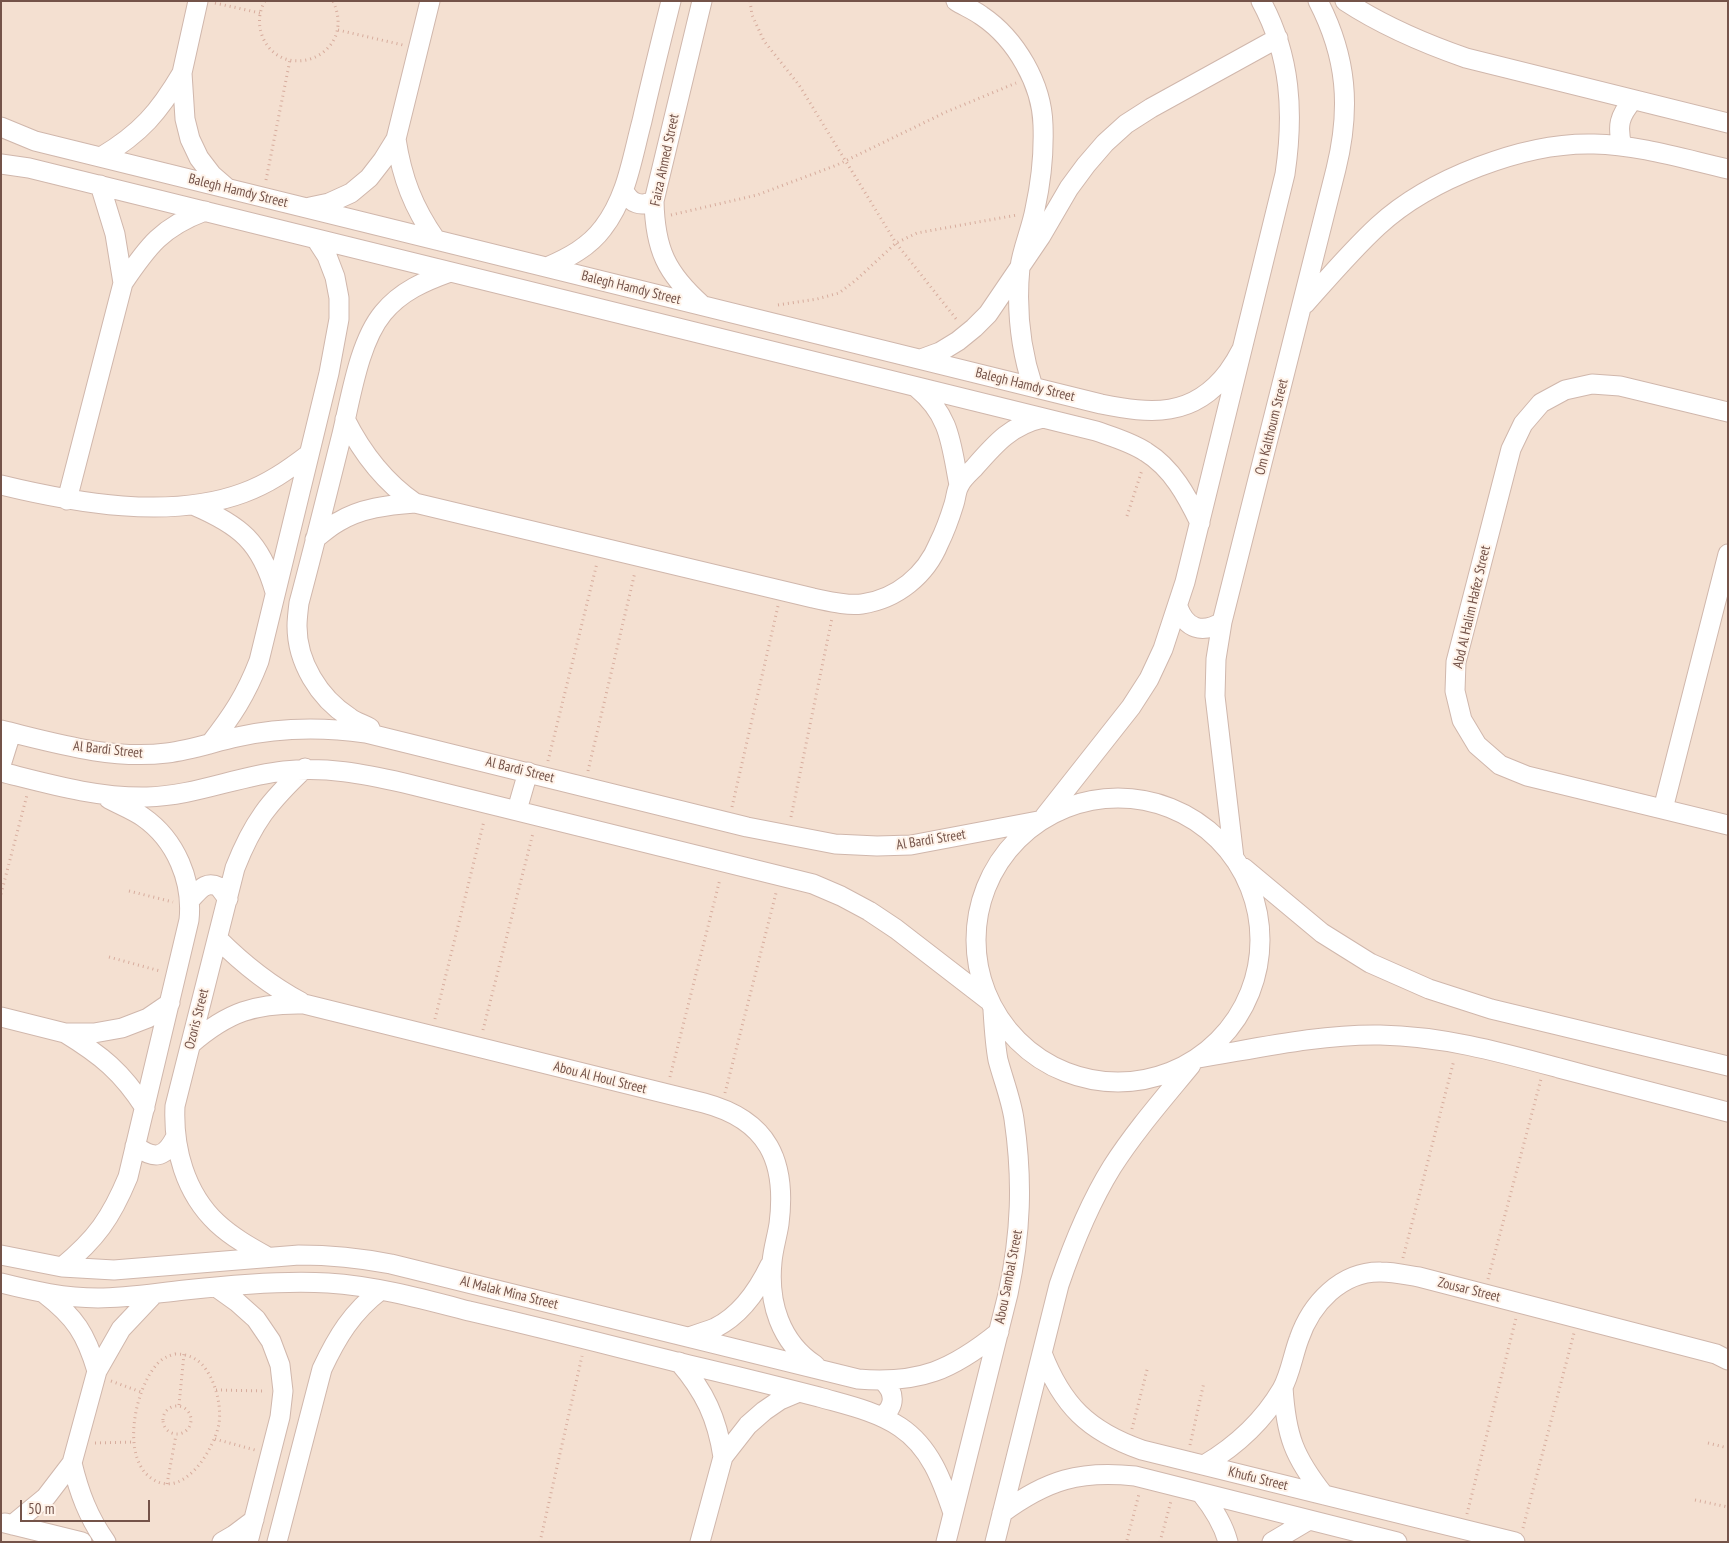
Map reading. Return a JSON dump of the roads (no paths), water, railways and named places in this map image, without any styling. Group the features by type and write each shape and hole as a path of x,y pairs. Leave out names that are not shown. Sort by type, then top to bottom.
{"street":[{"path":"198,1 182,73 185,119 190,139 203,164 212,175 228,188"},
{"path":"306,208 329,203 350,193 369,178 396,139 430,1"},
{"path":"547,267 568,258 586,246 615,212 624,191 671,1"},
{"name":"Faiza Ahmed Street","path":"702,1 654,210 660,249 670,271 685,290 703,306"},
{"path":"956,1 983,16 1006,37 1024,62 1037,92 1043,124 1042,160 1035,211 1020,265 1019,325 1026,367 1033,387"},
{"path":"1261,1 1278,38 1287,75 1291,108 1286,174 1178,607 1163,650 1131,707 1041,820 1013,843 993,870 980,901 975,934 978,968 990,1004 1012,1036 1037,1058 1066,1073 1098,1082 1131,1082 1164,1075 1197,1060 1340,1037 1379,1035 1419,1037 1458,1043 1728,1112"},
{"name":"Om Kalthoum Street","path":"1237,861 1215,696 1216,659 1222,622 1303,306 1342,144 1345,93 1340,60 1327,19 1318,1"},
{"path":"1345,1 1394,30 1466,58 1728,123"},
{"path":"921,359 940,352 968,334 988,314 1086,165 1105,143 1126,124 1151,108 1278,38"},
{"path":"101,157 122,145 140,130 156,113 182,73"},
{"path":"1622,146 1619,134 1620,121 1625,110 1633,100"},
{"name":"Balegh Hamdy Street","path":"1,127 35,140 101,157 1130,410 1158,412 1184,406 1208,393 1228,373 1242,349"},
{"path":"396,139 399,160 412,202 436,240"},
{"path":"29,168 24,158 25,153 35,140"},
{"path":"1303,306 1379,225 1411,201 1446,182 1509,156 1537,148 1565,144 1594,144 1651,151 1728,170"},
{"name":"Balegh Hamdy Street","path":"1,164 29,168 251,222 1096,431 1147,452 1170,473 1187,496 1200,523"},
{"path":"100,186 115,234 123,283"},
{"path":"624,191 633,203 640,205 648,204 654,210"},
{"path":"251,222 263,197"},
{"path":"67,500 123,283 156,240 179,223 205,211"},
{"path":"210,744 238,706 250,684 259,661 329,374 338,319 338,298 335,276 316,239"},
{"path":"393,739 350,718 332,705 318,688 307,669 300,648 297,627 299,603 355,381 372,328 398,298 414,287 450,272"},
{"path":"753,346 759,320"},
{"path":"329,374 334,370 341,369 352,375 355,381"},
{"name":"Abd Al Halim Hafez Street","path":"1728,412 1620,386 1592,384 1565,390 1541,403 1523,424 1511,449 1456,662 1455,691 1462,720 1477,745 1500,764 1527,776 1728,825"},
{"path":"316,539 337,522 362,511 389,505 415,503 835,602 861,604 886,598 908,585 926,566 938,546 954,505 959,485 946,424 929,397 916,387"},
{"path":"1096,431 1105,416 1101,404"},
{"path":"959,485 1001,439 1014,429 1029,422 1045,418"},
{"path":"346,419 364,452 382,476 415,503"},
{"path":"1,485 67,500 128,506 193,505 235,496 266,483 288,470 309,454"},
{"path":"193,505 237,528 255,546 267,568 278,600 290,606 299,603"},
{"path":"1663,809 1724,582 1728,554"},
{"path":"1178,607 1181,616 1195,628 1205,629 1214,627 1222,622"},
{"name":"Al Bardi Street","path":"6,731 92,751 117,754 167,753 271,730 339,729 393,739 787,836 835,844 910,845 1041,820"},
{"path":"1,765 6,731"},
{"path":"1,772 98,794 146,797 171,796 259,775 305,768 365,774 812,884 841,896 869,911 896,929 990,1004"},
{"name":"Ozoris Street","path":"268,1257 241,1242 216,1222 196,1197 182,1169 175,1138 175,1106 235,868 246,840 262,814 281,790 305,768"},
{"path":"517,810 536,774"},
{"path":"62,1267 84,1249 107,1220 117,1203 128,1177 187,932 190,903 186,878 176,855 162,834 144,818 98,794"},
{"path":"1041,820 1067,807 1093,800 1120,797 1146,800 1172,808 1196,821 1217,838 1237,861 1322,933 1370,963 1399,977 1460,1000 1728,1066"},
{"path":"995,1542 1059,1285 1073,1244 1091,1205 1113,1167 1133,1138 1197,1060 1223,1038 1242,1012 1254,984 1260,954 1260,922 1252,892 1237,861"},
{"path":"190,903 204,886 209,884 219,887 228,899"},
{"name":"Abou Al Houl Street","path":"218,939 258,975 304,1004"},
{"path":"1,1017 65,1033 94,1033 122,1028 148,1018 170,1003"},
{"name":"Abou Al Houl Street","path":"191,1044 209,1028 231,1016 254,1007 279,1003 304,1004 721,1108 742,1118 759,1133 772,1152 780,1174 779,1225 772,1262 772,1288 776,1313 786,1337 801,1356 822,1370"},
{"name":"Abou Sambal Street","path":"946,1542 1016,1258 1019,1225 1020,1189 1014,1116 998,1058 990,1004"},
{"path":"65,1033 111,1065 131,1086 145,1108"},
{"path":"136,1146 145,1153 154,1156 164,1153 175,1138"},
{"name":"Al Malak Mina Street","path":"1,1256 62,1267 88,1270 122,1270 268,1257 330,1255 391,1264 858,1379 883,1381 908,1379 932,1373 954,1364 976,1350 998,1332"},
{"name":"Abou Al Houl Street","path":"689,1337 716,1327 740,1310 759,1288 772,1262"},
{"name":"Zousar Street","path":"1195,1463 1228,1451 1268,1411 1283,1387 1300,1337 1312,1311 1324,1295 1340,1283 1359,1275 1379,1272 1399,1273 1724,1356"},
{"name":"Al Malak Mina Street","path":"1,1283 44,1293 97,1298 216,1287 299,1282 326,1283 381,1290 586,1338 799,1392 882,1416 902,1428 920,1444 934,1464 953,1513"},
{"path":"216,1287 256,1319 271,1340 280,1365 283,1391 280,1417 248,1542"},
{"path":"281,1537 308,1419 322,1369 333,1345 347,1323 365,1302 381,1290"},
{"path":"44,1293 63,1308 79,1326 90,1348 96,1373"},
{"path":"7,1523 46,1497 72,1463 96,1373 121,1329 154,1294"},
{"name":"Khufu Street","path":"1042,1353 1059,1389 1079,1414 1098,1430 1135,1447 1463,1529 1518,1537"},
{"path":"679,1362 693,1379 711,1410 720,1436 724,1457"},
{"path":"882,1416 891,1408 893,1402 891,1390 883,1381"},
{"name":"Zousar Street","path":"1283,1387 1285,1417 1292,1445 1305,1472 1324,1495"},
{"path":"700,1542 724,1457 748,1425 780,1400 799,1392"},
{"path":"280,1417 285,1410 294,1407 303,1411 308,1419"},
{"path":"1135,1447 1127,1462 1129,1471 1139,1478"},
{"path":"72,1463 77,1486 86,1508 96,1529 106,1542"},
{"name":"Khufu Street","path":"1002,1514 1022,1499 1064,1480 1104,1474 1139,1478 1174,1486 1397,1542"},
{"path":"1201,1493 1215,1511 1228,1542"},
{"path":"222,1542 254,1520"},
{"path":"1272,1542 1309,1520"},
{"path":"7,1523 82,1542"}]}
